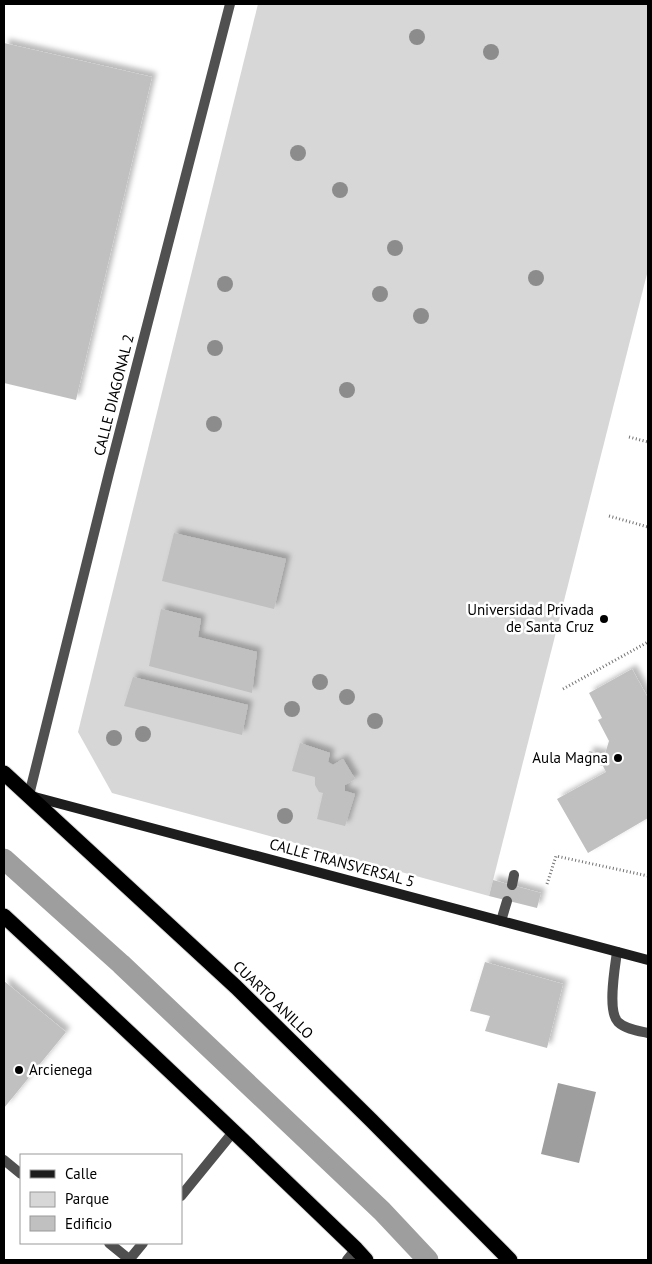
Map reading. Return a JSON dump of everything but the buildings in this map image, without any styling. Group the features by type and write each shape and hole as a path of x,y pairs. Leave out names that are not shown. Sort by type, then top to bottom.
{"highway":[{"name":"CUARTO ANILLO","path":"4,774 236,987 510,1260"},
{"path":"4,916 234,1131 356,1257"}],"street":[{"name":"CALLE DIAGONAL 2","path":"28,795 230,4"},
{"name":"CALLE TRANSVERSAL 5","path":"28,795 648,960"},
{"path":"501,921 507,901"},
{"path":"617,952 612,1009 618,1022 633,1030 648,1033"},
{"path":"182,1195 234,1131"},
{"path":"4,1160 20,1173"},
{"path":"110,1244 130,1260 142,1244"}],"path":[{"path":"629,437 648,442"},
{"path":"608,516 648,527"},
{"path":"563,690 648,642"},
{"path":"547,884 556,856 648,876"}],"green space":[{"path":"258,4 648,4 648,270 489,896 112,793 78,732"}],"shaded area":[{"path":"558,1083 596,1092 579,1163 541,1154"}],"waterway":[{"path":"4,859 121,964 382,1211 428,1260"}],"place":[{"name":"Universidad Privada de Santa Cruz","path":"604,619"},
{"name":"Aula Magna","path":"618,758"},
{"name":"Arcienega","path":"19,1070"}]}
